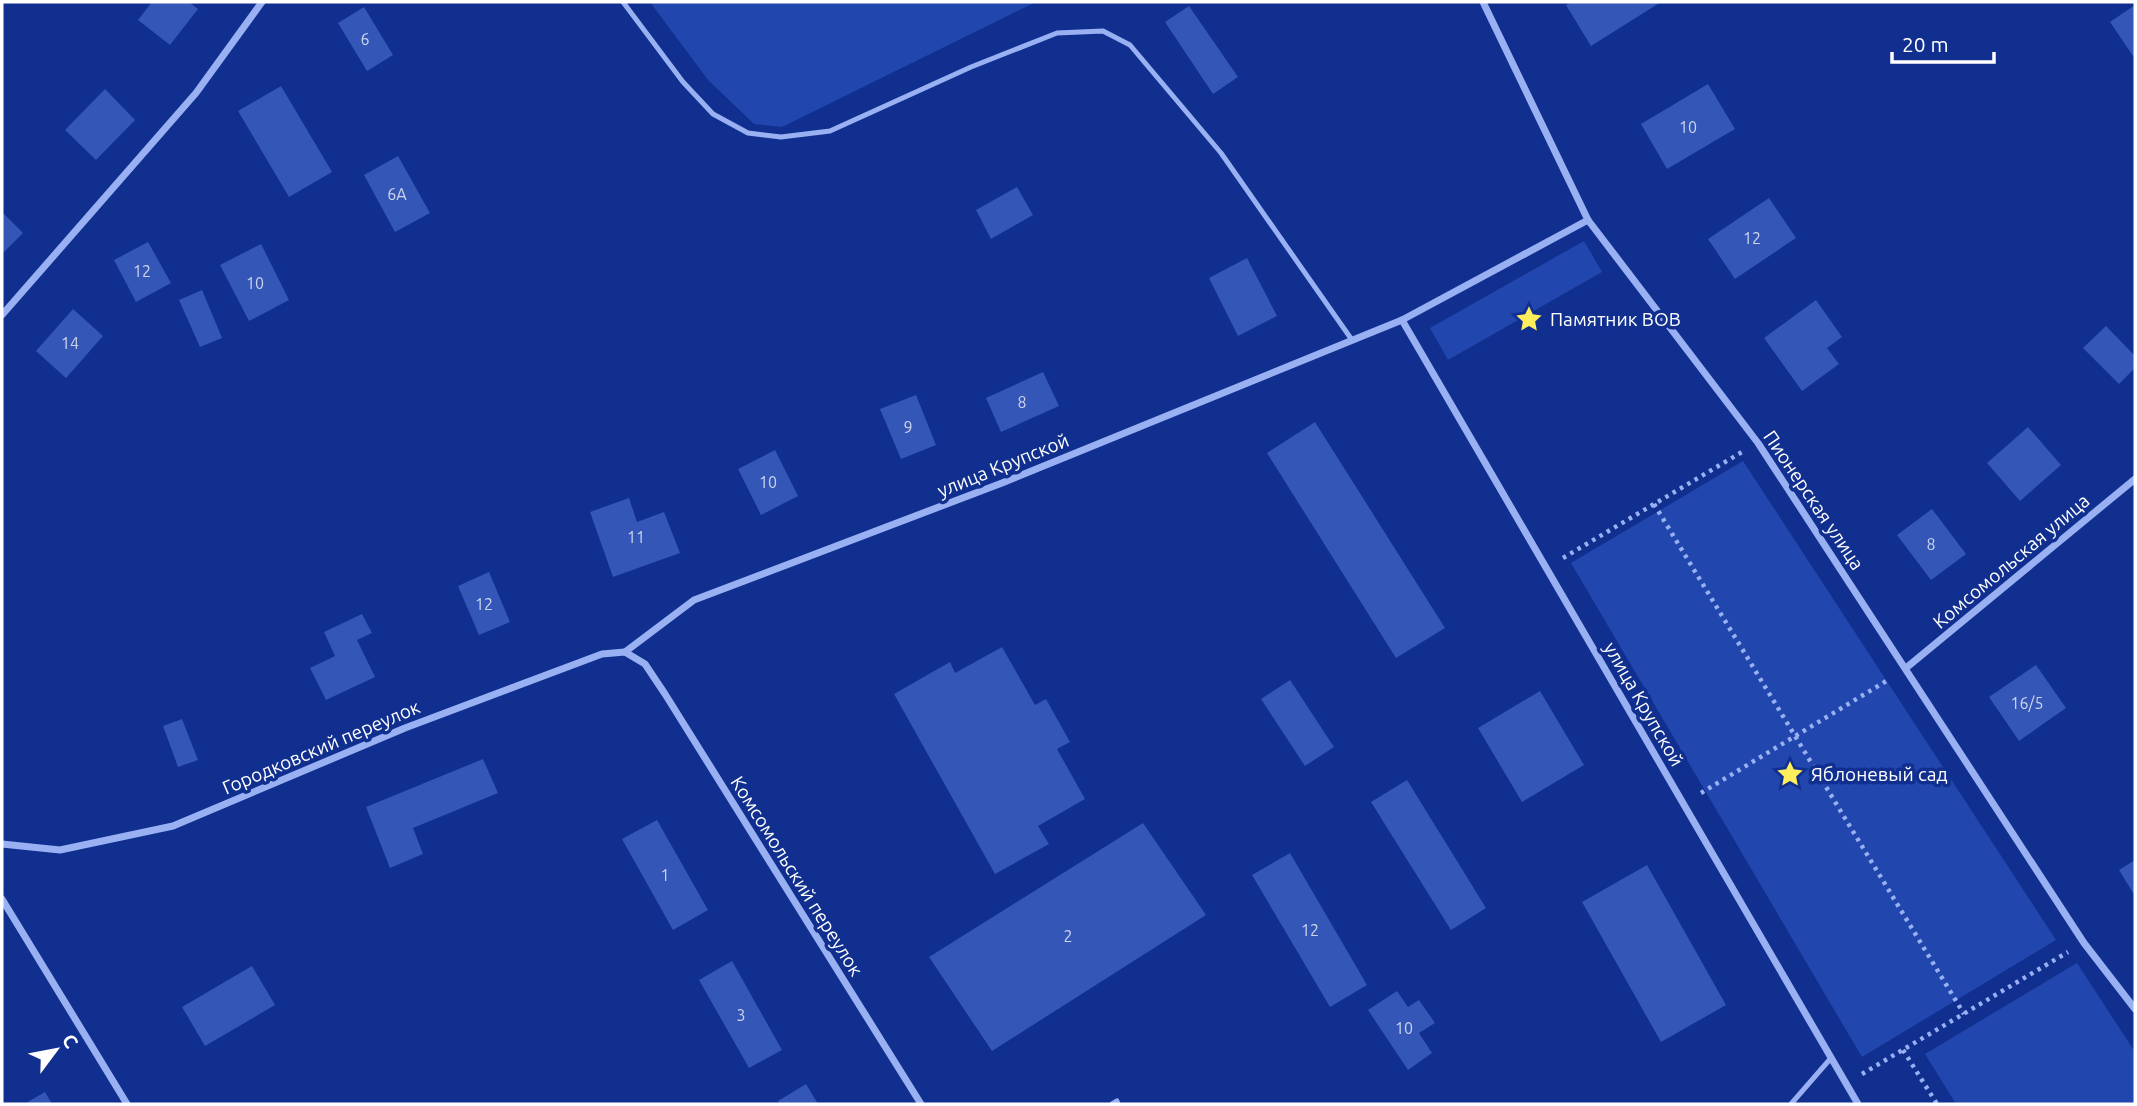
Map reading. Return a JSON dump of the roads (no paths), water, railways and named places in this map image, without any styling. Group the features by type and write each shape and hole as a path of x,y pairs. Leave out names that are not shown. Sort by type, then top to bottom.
{"street":[{"path":"2,315 196,93 261,2"},
{"name":"Пионерская улица","path":"1483,2 1588,220 1758,443 2084,943 2135,1009"},
{"name":"улица Крупской","path":"625,653 694,600 1002,483 1402,320 1588,220"},
{"name":"улица Крупской","path":"1402,320 1858,1104"},
{"name":"Комсомольская улица","path":"1906,668 2135,479"},
{"name":"Городковский переулок","path":"2,844 60,850 173,826 442,714 602,653 625,653"},
{"name":"Комсомольский переулок","path":"625,653 645,664 921,1104"},
{"path":"2,899 127,1104"}],"lane":[{"path":"623,2 683,82 713,114 748,133 781,137 830,131 971,67 1057,33 1102,31 1130,45 1221,153 1352,340"},
{"path":"1791,1104 1831,1058"},
{"path":"1112,1104 1117,1101 1118,1104"}],"place":[{"name":"Памятник ВОВ","path":"1529,319"},
{"name":"Яблоневый сад","path":"1790,774"}]}
